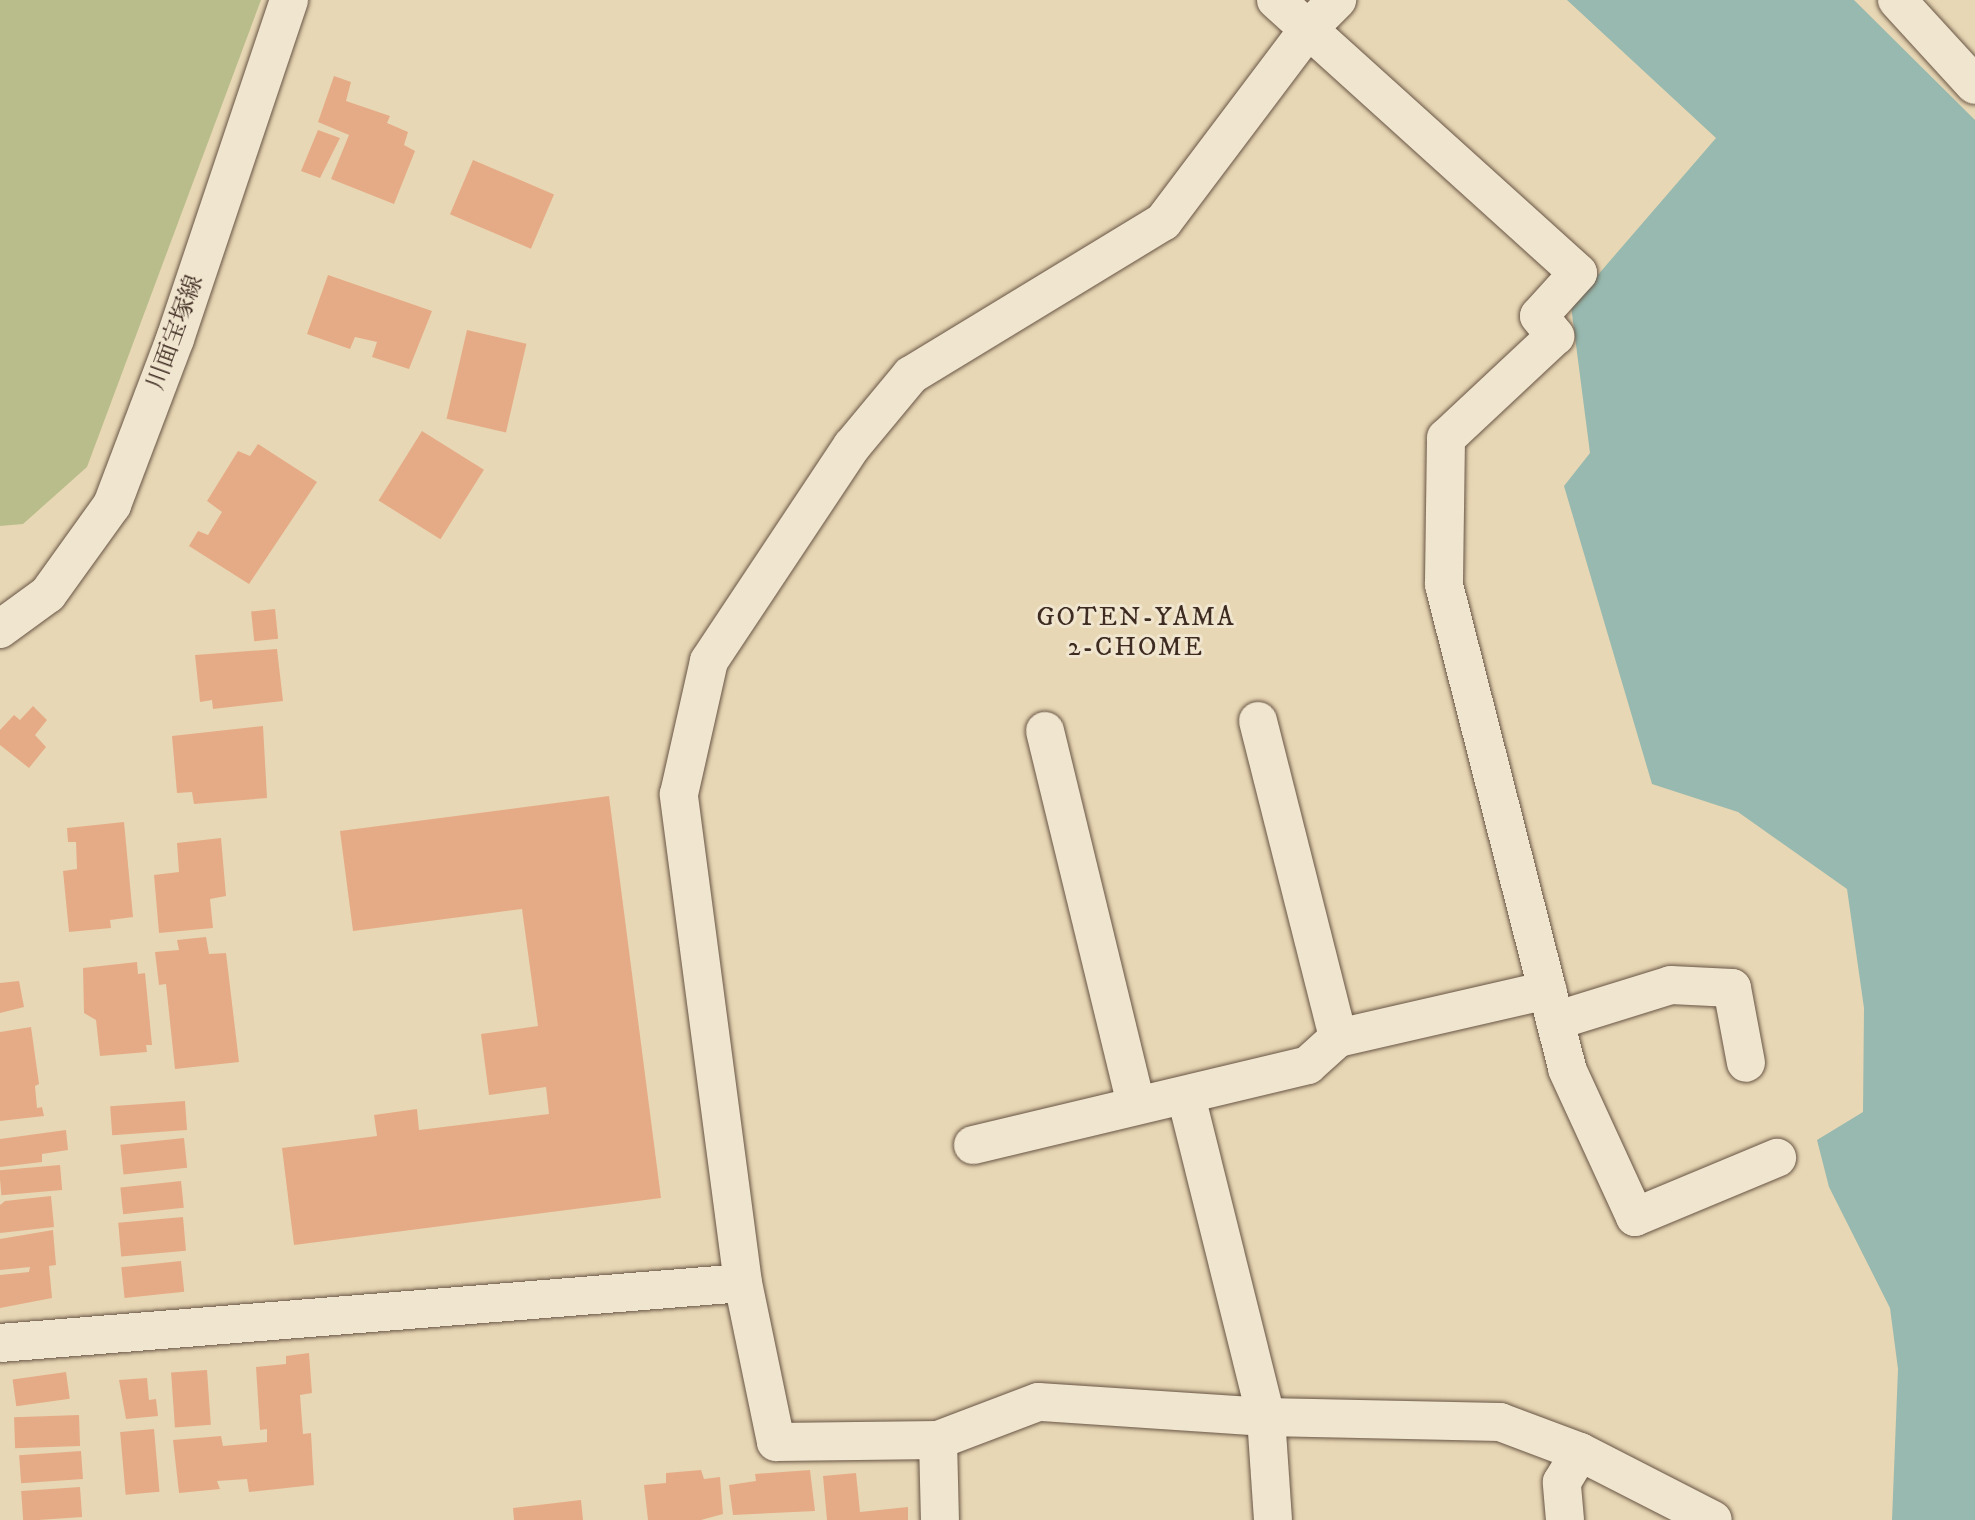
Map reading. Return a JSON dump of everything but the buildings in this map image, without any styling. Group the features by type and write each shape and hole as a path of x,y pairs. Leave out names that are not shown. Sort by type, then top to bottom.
{"street":[{"name":"川面宝塚線","path":"0,629 48,594 111,505 175,340 289,0"},
{"path":"1276,0 1578,273 1539,316 1555,336 1446,438 1444,585 1567,1069 1635,1217 1777,1158"},
{"path":"1337,0 1310,28 1163,222 911,375 852,446 709,661 679,794 743,1283 776,1442 938,1440 1038,1402 1266,1417 1500,1422 1580,1452 1713,1520"},
{"path":"1897,0 1975,85"},
{"path":"1258,721 1338,1038"},
{"path":"1045,731 1136,1105"},
{"path":"973,1145 1308,1065 1338,1038 1671,985 1732,988 1746,1063"},
{"path":"1186,1096 1266,1417 1273,1520"},
{"path":"0,1343 743,1283"},
{"path":"938,1440 940,1520"},
{"path":"1565,1520 1562,1482 1580,1452"}],"green space":[{"path":"0,0 261,0 87,467 23,524 0,526"}],"water":[{"path":"1567,0 1854,0 1975,120 1975,1520 1892,1520 1898,1369 1890,1308 1829,1187 1817,1140 1863,1112 1864,1008 1847,889 1738,812 1652,784 1564,486 1590,453 1571,306 1716,138"}],"district":[{"name":"GOTEN-YAMA 2-CHOME","path":"1136,633"}]}
